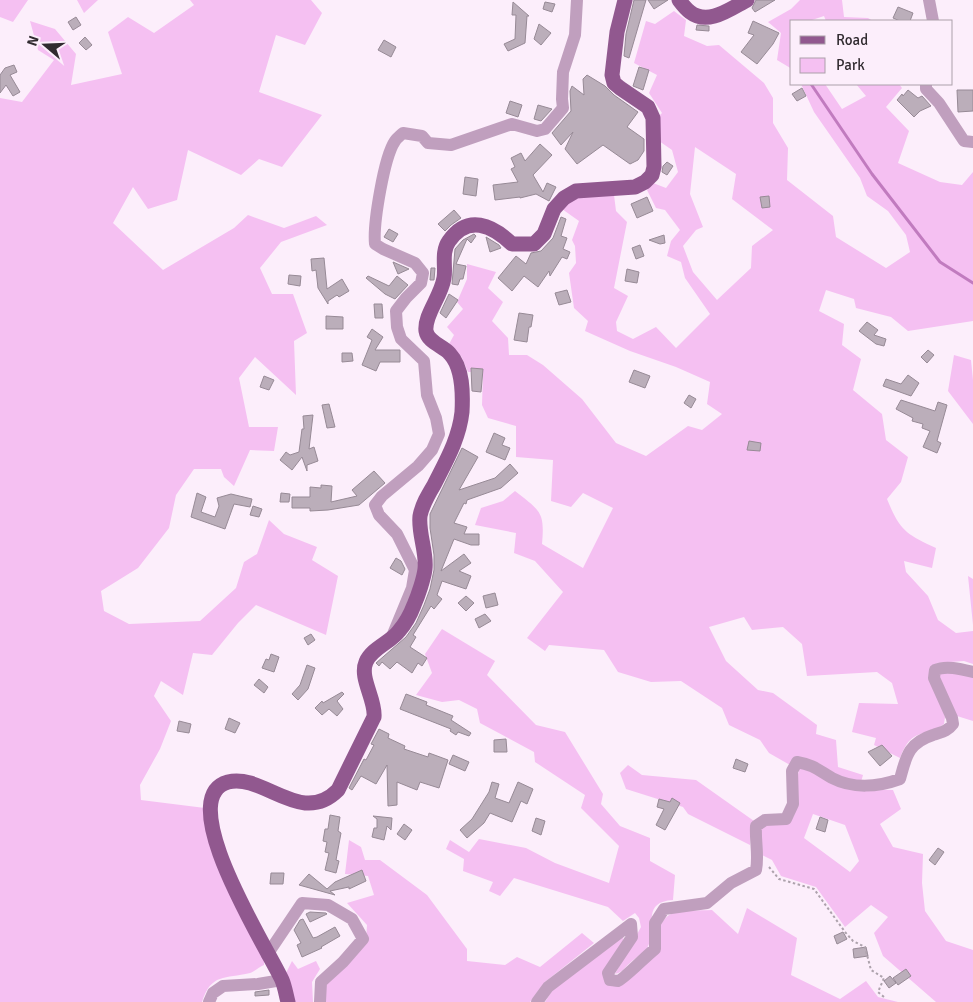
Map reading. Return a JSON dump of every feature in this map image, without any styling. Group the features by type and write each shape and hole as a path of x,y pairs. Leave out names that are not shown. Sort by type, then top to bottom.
{"main road":[{"path":"288,1002 282,980 267,955 231,880 216,842 210,818 210,803 214,793 224,784 236,780 246,781 285,798 308,802 322,801 332,797 338,790 374,717 375,708 364,673 366,662 372,654 399,631 417,596 425,569 420,519 423,506 454,447 462,411 461,379 458,365 450,353 432,341 426,334 426,322 443,284 445,251 448,242 467,225 474,224 497,232 512,244 534,244 544,234 554,209 564,198 576,191 635,187 652,176 654,167 654,118 648,107 614,83 612,75 617,32 625,0"},
{"path":"679,0 690,12 700,17 710,17 719,16 746,0"}],"street":[{"path":"391,639 412,588 415,570 397,534 379,515 375,505 382,496 418,466 432,450 439,434 436,418 427,395 424,361 401,339 397,327 396,312 406,298 421,283 423,273 415,263 375,244 375,222 388,154 395,140 403,133 422,136 428,143 451,145 512,124 537,131 545,129 563,108 564,72 575,35 576,0"},
{"path":"929,0 932,20"},
{"path":"926,85 926,89 939,103 964,141 973,142"},
{"path":"537,1002 548,987 631,924 632,937 608,973 610,980 616,981 624,978 633,967 655,949 655,923 664,908 707,903 731,882 756,870 758,860 755,841 756,826 765,820 786,819 793,804 792,771 797,762 811,764 834,778 855,786 884,785 900,779 906,758 914,743 930,735 949,730 953,724 934,678 935,670 940,668 960,669 973,672"},
{"path":"267,955 302,903 328,905 352,919 363,939 343,962 320,982 320,1002"},
{"path":"209,1002 213,993 223,986 258,984 282,980"}],"path":[{"path":"758,860 770,868 779,879 814,889 845,932 853,940 865,947 871,970 884,978 878,992 884,997"}],"green space":[{"path":"0,0 28,0 13,22 0,17"},
{"path":"77,0 98,0 84,13"},
{"path":"190,0 311,0 322,13 305,45 276,35 259,92 322,115 282,167 259,159 241,175 188,150 177,200 148,209 133,187 113,223 163,270 234,228 248,215 284,228 316,216 327,225 281,242 260,268 272,294 293,294 307,333 294,341 296,395 255,357 239,378 249,427 278,427 274,451 250,450 234,486 224,477 221,469 194,469 176,495 169,528 138,568 101,591 104,611 129,624 200,621 236,588 244,562 257,554 269,520 284,534 317,547 312,560 338,576 326,635 256,605 238,623 212,655 193,653 183,695 161,681 154,696 171,721 160,749 140,785 141,800 205,808 264,960 264,965 250,973 220,979 210,986 202,1002 0,1002 0,98 22,102 54,60 38,50 30,21 55,29 76,54 71,85 122,74 108,32 128,17 154,33 194,5"},
{"path":"800,0 842,0 844,17 868,18 871,20 826,20 824,16 812,20 790,20 790,68 777,60 781,33 768,22 791,9"},
{"path":"674,11 686,20 684,36 707,46 719,45 764,83 773,98 773,123 788,148 787,180 833,216 836,237 886,268 910,252 906,235 888,211 867,196 860,178 814,112 801,85 826,85 842,109 866,96 857,85 900,85 902,88 886,107 909,131 898,163 940,182 962,185 973,172 973,321 908,331 891,317 856,308 854,299 826,290 819,311 844,324 842,345 861,359 853,390 882,414 886,440 908,457 901,482 887,499 900,525 905,530 936,548 932,568 904,561 906,572 928,596 938,620 956,633 973,631 973,664 964,661 937,663 931,671 945,717 944,724 914,737 904,748 900,758 874,745 876,738 852,732 859,703 898,704 892,683 877,672 807,676 802,644 783,627 752,630 744,617 709,627 726,661 758,690 773,693 817,725 816,734 836,740 838,767 863,775 861,782 790,765 769,753 760,740 729,725 722,708 681,681 651,682 618,672 604,650 549,645 545,651 527,638 563,592 535,561 514,553 516,533 475,525 481,508 503,501 515,491 539,513 543,525 542,544 583,568 613,508 583,493 571,507 551,501 553,460 516,457 516,426 488,418 482,405 483,372 468,372 461,356 448,346 454,335 447,327 463,309 457,302 467,279 467,264 496,272 488,288 503,302 492,321 508,338 509,355 527,355 543,365 582,399 616,443 646,456 688,426 702,430 722,414 707,404 710,382 676,367 630,351 585,331 588,321 574,308 569,273 576,263 575,246 572,240 579,221 562,209 580,196 598,194 614,195 616,211 627,222 614,288 628,296 616,322 617,331 633,339 656,327 676,348 710,314 685,278 681,262 667,256 671,241 680,230 665,210 656,208 647,190 653,183 666,188 678,172 672,150 659,141 658,117 662,113 649,93 657,75 634,63 646,21 655,24","holes":["695,147 736,174 732,199 773,230 752,246 751,268 717,300 693,272 683,246 696,230 703,227 690,194"]},
{"path":"954,355 971,360 973,424 948,391"},
{"path":"968,576 973,579 973,625"},
{"path":"442,629 495,661 487,675 536,725 565,732 603,794 601,804 620,826 650,838 650,861 675,875 673,900 657,905 652,915 649,944 643,953 620,972 615,974 641,927 639,918 635,913 623,921 608,907 514,878 500,896 489,891 493,882 463,871 464,859 446,849 450,840 469,852 479,839 526,848 555,863 609,883 619,846 581,808 585,795 535,762 534,752 480,723 477,709 459,700 442,702 416,695 432,673 425,654"},
{"path":"946,671 973,675 973,721 957,716 938,675"},
{"path":"628,765 642,775 696,780 754,821 751,827 750,845 688,814 683,807 626,789 620,773"},
{"path":"800,765 855,789 893,790 901,809 880,824 893,847 923,854 922,883 925,911 946,941 973,950 973,1002 936,1002 883,956 874,933 888,917 871,905 845,927 816,887 781,876 772,860 760,854 759,828 771,823 785,824 794,816 796,783","holes":["813,814 845,825 859,861 850,872 804,838"]},
{"path":"349,840 361,847 365,860 380,860 427,895 467,949 467,961 505,965 517,957 540,967 582,933 594,943 545,982 530,1002 323,1002 325,981 366,940 367,925 347,903 374,895 368,876 345,874"},
{"path":"747,908 797,938 791,975 840,999 866,981 878,997 898,1002 545,1002 555,986 624,934 622,945 607,979 638,971 656,932 669,915 684,911 712,910 738,934"},
{"path":"292,961 298,969 316,961 320,969 312,982 313,1002 292,1002 283,979"}],"building":[{"path":"634,0 646,0 629,58 624,56 626,34"},
{"path":"648,0 668,0 654,9"},
{"path":"756,0 775,0 755,12 752,8"},
{"path":"513,2 529,16 527,16 525,43 508,51 504,44 515,39 516,15 512,15"},
{"path":"545,2 555,4 552,12 543,9"},
{"path":"898,7 913,13 910,20 893,18"},
{"path":"76,17 81,25 73,30 68,22"},
{"path":"753,21 779,33 757,64 741,52 754,35 748,33"},
{"path":"539,24 551,33 541,45 534,39"},
{"path":"697,25 709,26 709,31 696,30"},
{"path":"85,37 92,45 86,50 79,43"},
{"path":"384,40 396,47 391,57 378,50"},
{"path":"14,65 17,72 10,75 20,92 13,96 6,85 0,93 0,75 5,68"},
{"path":"639,67 649,70 643,90 633,86"},
{"path":"587,75 605,86 638,112 627,127 644,139 644,151 638,160 630,164 603,145 577,164 565,149 573,132 561,145 552,133 571,111 570,91 572,86 584,95 583,79"},
{"path":"802,88 806,96 797,101 792,94"},
{"path":"908,90 918,98 922,96 931,106 920,111 914,117 897,100"},
{"path":"957,90 973,90 973,111 958,112"},
{"path":"510,101 522,105 518,117 506,113"},
{"path":"538,105 552,109 541,121 534,119"},
{"path":"540,144 552,155 533,175 543,192 547,183 556,187 549,201 536,194 520,198 495,200 493,185 518,182 511,169 515,167 511,158 521,153 525,161"},
{"path":"667,162 673,166 667,175 662,172 663,166"},
{"path":"465,177 478,179 476,196 463,194"},
{"path":"769,196 770,207 762,208 760,197"},
{"path":"647,197 653,211 637,218 631,204"},
{"path":"454,210 461,218 445,231 438,224"},
{"path":"561,217 566,219 561,236 567,238 563,249 570,252 567,259 562,257 550,276 549,271 538,287 524,276 512,291 498,278 516,256 526,264 531,253 541,251 553,238"},
{"path":"389,229 398,234 393,242 384,237"},
{"path":"474,234 476,236 471,243 467,239 456,264 466,266 463,279 460,279 458,285 452,284 455,249 463,240"},
{"path":"664,235 665,243 660,244 649,240"},
{"path":"486,237 499,245 501,248 490,252"},
{"path":"640,245 644,256 636,259 632,248"},
{"path":"324,258 327,289 342,279 349,291 339,297 337,295 328,301 328,304 318,288 316,270 312,271 311,259"},
{"path":"393,262 409,269 398,274"},
{"path":"431,268 435,268 434,280 430,280"},
{"path":"627,269 639,272 637,283 625,281"},
{"path":"289,275 301,276 300,286 288,284"},
{"path":"368,276 389,286 397,276 408,285 395,299 385,294 366,278"},
{"path":"567,290 571,302 559,305 555,293"},
{"path":"449,294 458,300 446,318 440,313"},
{"path":"374,304 382,304 383,318 375,318"},
{"path":"519,313 533,315 527,342 514,340"},
{"path":"326,316 343,317 343,329 326,329"},
{"path":"867,322 878,330 874,335 886,339 884,346 876,344 859,331"},
{"path":"372,329 383,337 375,350 400,350 400,362 380,362 376,371 362,365 372,340 367,337"},
{"path":"928,350 934,355 927,363 921,357"},
{"path":"342,353 352,353 353,361 342,362"},
{"path":"471,368 483,369 481,392 472,391"},
{"path":"634,370 650,376 645,388 629,382"},
{"path":"908,375 919,383 911,396 883,386 886,379 901,384"},
{"path":"264,376 274,380 269,390 260,387"},
{"path":"689,395 696,399 691,408 684,403"},
{"path":"901,400 935,411 938,402 947,405 937,441 941,443 937,453 923,447 930,431 922,428 923,424 912,421 913,418 896,409"},
{"path":"329,404 335,427 327,428 322,405"},
{"path":"313,415 309,449 314,447 318,461 307,465 307,471 302,457 292,470 280,460 286,452 290,455 299,452 302,429 304,429 303,416"},
{"path":"494,433 505,438 502,445 510,448 505,460 486,452"},
{"path":"749,441 761,443 760,451 747,450"},
{"path":"462,448 478,457 459,490 495,478 510,464 518,473 501,488 467,500 454,523 467,527 464,534 479,534 479,545 471,545 454,539 441,571 464,554 471,563 459,571 471,576 466,589 442,581 437,595 442,599 434,609 431,606 413,635 416,637 410,647 427,658 422,666 418,663 412,673 397,662 390,669 382,662 379,666 376,663 406,637 416,623 424,605 434,570 430,514"},
{"path":"374,471 385,483 359,505 310,511 310,508 292,508 292,497 310,497 310,487 332,486 331,502 357,496 352,490"},
{"path":"197,493 206,497 201,512 215,517 219,506 217,498 231,494 252,499 250,507 234,504 225,529 191,517"},
{"path":"281,493 290,494 289,502 280,502"},
{"path":"253,506 262,509 259,517 250,515"},
{"path":"396,558 401,561 405,569 402,575 390,568"},
{"path":"495,593 498,605 486,608 483,596"},
{"path":"466,596 474,603 466,611 458,603"},
{"path":"485,614 491,621 479,628 475,619"},
{"path":"311,634 315,640 308,645 304,638"},
{"path":"271,654 279,657 274,672 262,668 266,659 269,660"},
{"path":"307,665 315,668 308,689 298,700 292,694 300,685"},
{"path":"259,679 268,687 264,693 254,685"},
{"path":"342,692 344,694 337,701 343,709 337,716 329,709 322,715 315,708 322,701 323,703"},
{"path":"406,694 427,702 426,705 453,716 451,720 471,733 469,736 458,732 456,735 450,731 451,729 400,709"},
{"path":"229,718 240,723 235,733 225,729"},
{"path":"179,721 191,724 189,733 177,731"},
{"path":"379,729 389,734 388,738 405,746 404,749 428,757 429,753 448,760 439,788 420,782 417,790 397,782 397,805 388,806 387,765 376,784 361,776 352,790 349,788 364,759 366,760 374,745 371,744"},
{"path":"506,739 507,752 494,752 494,740"},
{"path":"882,745 892,756 880,766 868,752"},
{"path":"453,755 469,762 465,771 449,764"},
{"path":"736,759 748,764 745,772 733,768"},
{"path":"492,782 499,784 495,798 509,803 518,782 533,789 527,804 521,801 512,822 490,813 484,823 467,838 460,830 472,819 489,792"},
{"path":"672,798 680,803 665,830 656,825 664,809 657,807 659,799 670,802"},
{"path":"330,815 340,817 338,831 341,833 336,860 339,861 336,873 325,870 329,853 325,852 327,842 323,841 325,829 328,829"},
{"path":"373,816 392,818 391,830 387,826 384,840 372,837 374,828 377,828 377,819"},
{"path":"820,817 828,820 825,832 816,829"},
{"path":"536,818 545,821 541,835 532,831"},
{"path":"404,824 412,830 405,840 397,834"},
{"path":"938,848 944,852 935,865 929,860"},
{"path":"362,870 366,881 349,889 349,887 330,891 335,895 299,885 309,874 327,889 335,882"},
{"path":"271,873 284,873 283,884 270,884"},
{"path":"310,912 327,914 310,922 306,914"},
{"path":"303,919 313,938 335,927 340,936 322,948 302,957 297,945 301,943 294,930 300,920"},
{"path":"843,932 847,939 837,944 834,936"},
{"path":"866,947 868,956 854,958 853,949"},
{"path":"906,969 911,976 898,985 893,978"},
{"path":"890,976 896,983 889,988 884,981"},
{"path":"269,990 269,995 255,996 255,992"}],"waterway":[{"path":"812,85 872,174 940,262 973,283"}]}
